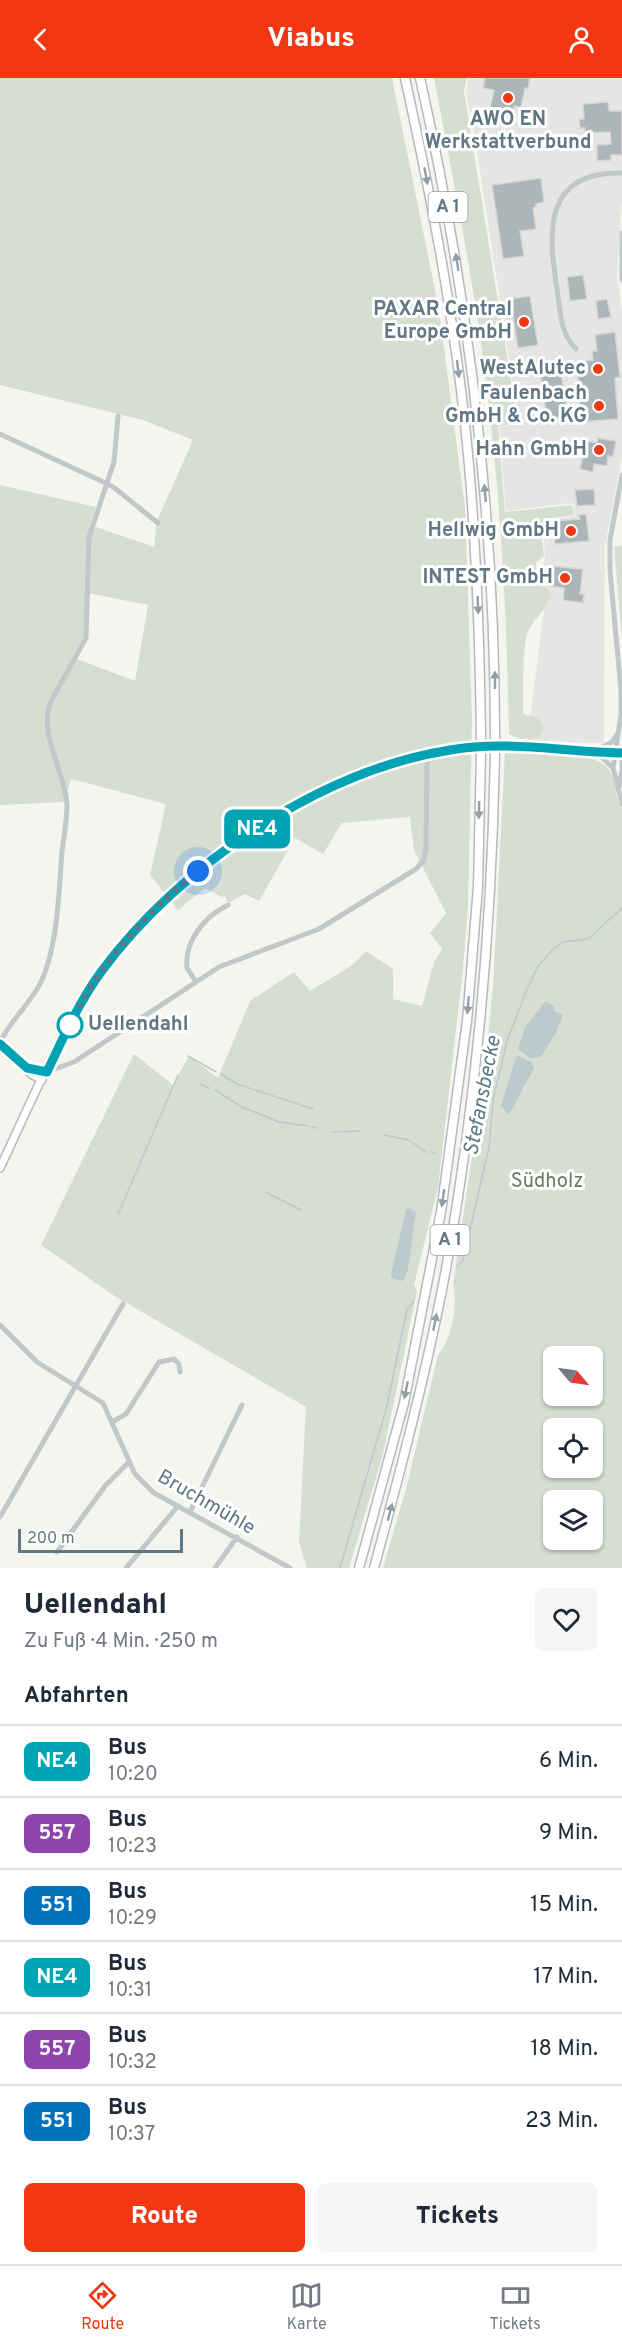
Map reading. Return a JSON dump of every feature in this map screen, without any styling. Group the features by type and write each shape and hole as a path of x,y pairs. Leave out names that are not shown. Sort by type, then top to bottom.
{"highway":[{"name":"A 1","path":"359,1568 404,1403 441,1212 469,999 478,887 481,740 477,591 470,475 458,368 438,234 405,78"},
{"name":"A 1","path":"374,1568 430,1349 468,1130 487,956 495,751 492,597 478,416 454,244 421,78"}],"main road":[{"path":"0,1168 74,1017 101,972 144,922 185,881 275,816 366,772 427,754 501,746 620,752"},
{"path":"0,1043 31,1074 42,1080"},
{"path":"27,1068 47,1072"}],"street":[{"path":"576,349 563,329 552,263 552,220 564,195 583,179 595,175 622,173"},
{"path":"622,233 622,280"},
{"path":"0,1043 13,1018 40,984 55,927 67,806 63,781 49,736 47,713 50,703 86,638 90,537 115,459 118,416"},
{"path":"0,434 106,483 127,496 158,523"},
{"path":"622,475 610,550 621,665 621,718 617,735 612,742 595,751 613,768 622,804"},
{"path":"617,735 622,768 618,789"},
{"path":"613,768 620,752"},
{"path":"47,1072 74,1062 196,982 241,957 319,929 416,869 424,860 426,848 427,754"},
{"path":"196,982 187,968 190,946 207,918 228,905"},
{"path":"0,1517 123,1304"},
{"name":"Bruchmühle","path":"0,1325 37,1362 100,1400 141,1482 178,1506 290,1568"},
{"path":"112,1422 126,1414 159,1362 174,1359 179,1364 180,1372"},
{"path":"190,1512 242,1405"},
{"path":"57,1552 100,1491 129,1462"},
{"path":"126,1568 178,1506"},
{"path":"214,1568 237,1537"}],"shaded area":[{"path":"468,78 622,78 622,201 617,275 622,312 622,456 605,546 604,743 527,742 547,587 540,579 545,556 543,528 547,521 575,515 573,503 506,511 499,426 519,424 466,93"},
{"path":"546,1001 554,1006 554,1011 563,1015 541,1057 530,1058 518,1049 525,1027"},
{"path":"519,1056 531,1062 534,1068 509,1115 501,1106 516,1057"},
{"path":"409,1208 417,1212 408,1270 402,1281 392,1278 391,1274 406,1210"}],"green space":[{"path":"0,78 392,78 439,310 465,508 472,720 468,906 438,1187 414,1285 417,1291 383,1454 349,1568 307,1568 299,1542 306,1407 116,1297 41,1245 134,1054 173,1085 189,1056 218,1078 250,1001 294,972 310,991 351,966 366,951 393,969 393,999 422,1006 434,962 442,949 430,933 446,913 414,850 410,817 342,823 323,854 295,838 259,901 245,894 228,903 225,896 222,897 205,888 178,910 150,875 166,804 71,779 64,802 0,805 0,485 96,507 90,525 154,547 157,521 193,440 143,420 0,385","holes":["86,566 88,593 148,605 135,681 77,659 71,666 85,638"]},
{"path":"434,78 467,78 464,92 518,423 498,426 505,512 572,505 574,515 546,519 541,528 544,556 536,563 537,577 551,593 526,638 523,714 538,718 544,726 540,738 521,739 509,734 503,574 490,415 473,288"},
{"path":"622,545 622,638 614,547"},
{"name":"Südholz","path":"505,751 561,753 590,758 601,763 612,774 622,809 622,1568 383,1568 407,1485 438,1355 447,1340 453,1322 455,1303 453,1285 484,1075 493,988"}],"building":[{"name":"AWO EN Werkstattverbund","path":"485,78 530,78 528,89 525,88 521,107 514,106 513,113 490,108 494,90 483,88"},
{"path":"608,102 609,111 622,111 622,155 611,155 611,160 597,161 597,145 611,144 610,132 585,133 585,128 580,128 579,119 584,119 583,104"},
{"path":"541,178 544,202 536,204 533,208 536,229 520,231 524,256 503,259 492,185"},
{"path":"583,275 587,299 570,301 567,277"},
{"name":"PAXAR Central Europe GmbH","path":"530,296 538,345 518,348 510,299"},
{"path":"607,299 611,317 598,319 596,301"},
{"path":"615,332 620,377 615,378 618,419 581,422 577,362 593,360 592,351 597,351 595,335"},
{"path":"546,359 548,369 560,368 568,416 547,419 540,371 532,372 530,361"},
{"name":"Hahn GmbH","path":"598,438 616,441 613,457 608,456 607,466 594,464 593,472 580,469 586,441 597,443"},
{"path":"594,489 595,505 577,506 575,490"},
{"name":"Hellwig GmbH","path":"586,514 589,541 555,544 553,521 580,519 579,515"},
{"name":"INTEST GmbH","path":"550,566 583,569 580,594 584,594 583,603 563,600 564,588 547,586"}],"waterway":[{"name":"Stefansbecke","path":"457,1266 463,1260 489,1147 493,1100 507,1041 537,968 562,942 588,939 622,908"},
{"path":"188,1056 216,1072"},
{"path":"221,1074 237,1084 313,1109"},
{"path":"118,1214 178,1075"},
{"path":"200,1084 209,1088"},
{"path":"215,1090 242,1107 279,1122 309,1126"},
{"path":"312,1127 317,1128"},
{"path":"332,1132 359,1131"},
{"path":"384,1135 409,1140 426,1152"},
{"path":"431,1152 435,1153"},
{"path":"265,1192 301,1210"},
{"name":"Stefansbecke","path":"340,1568 387,1406 407,1309 414,1301"}],"bus line":[{"name":"NE4","path":"0,1044 27,1068 32,1067 47,1072 76,1013 101,972 144,922 185,881 223,851 275,816 346,781 384,766 427,754 474,747 553,747 622,753"}],"place":[{"name":"AWO EN Werkstattverbund","path":"508,98"},
{"name":"PAXAR Central Europe GmbH","path":"524,322"},
{"name":"WestAlutec","path":"598,369"},
{"name":"Faulenbach GmbH & Co. KG","path":"599,406"},
{"name":"Hahn GmbH","path":"599,450"},
{"name":"Hellwig GmbH","path":"571,531"},
{"name":"INTEST GmbH","path":"565,578"},
{"name":"Uellendahl","path":"70,1025"}],"route":[{"path":"70,1025 101,972 124,944 185,881 198,871"}]}
